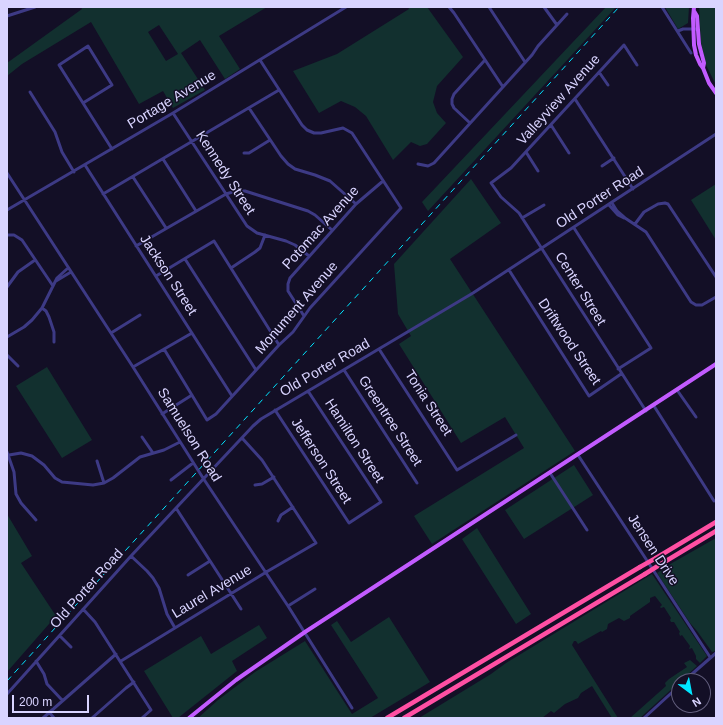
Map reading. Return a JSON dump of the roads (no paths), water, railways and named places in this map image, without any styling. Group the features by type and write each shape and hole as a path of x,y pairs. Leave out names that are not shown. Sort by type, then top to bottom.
{"highway":[{"path":"387,718 716,522"},
{"path":"404,718 716,532"},
{"path":"667,560 692,549 716,535"}],"main road":[{"path":"694,9 697,16 696,55 709,83 716,93"},
{"path":"189,718 236,680 305,632 654,406 716,364"}],"street":[{"path":"7,16 35,7"},
{"name":"Portage Avenue","path":"7,210 173,113 346,7"},
{"path":"449,7 503,87"},
{"path":"490,7 525,62"},
{"path":"544,7 557,25"},
{"path":"662,7 691,53"},
{"path":"418,164 425,166 431,165 503,87 567,14"},
{"path":"678,31 683,29 696,29"},
{"name":"Valleyview Avenue","path":"491,183 506,173 624,45 636,65"},
{"path":"83,103 112,85 88,46 59,64 83,103 112,149"},
{"path":"260,60 302,126 314,133 343,128 352,132 383,181"},
{"path":"470,123 454,108 452,99 454,94 485,60"},
{"path":"599,72 608,85"},
{"path":"103,194 279,90"},
{"path":"30,92 58,137 62,152 74,172"},
{"path":"575,99 633,189"},
{"path":"249,108 281,156 292,167 330,182 356,204"},
{"name":"Kennedy Street","path":"173,113 247,226 257,233 295,245 309,256"},
{"path":"551,125 569,153"},
{"name":"Old Porter Road","path":"7,694 131,556 252,426 275,410 380,349 509,270 716,134"},
{"path":"244,154 249,153 270,140"},
{"path":"526,152 538,171"},
{"path":"602,166 614,158"},
{"path":"163,159 196,211"},
{"name":"Jackson Street","path":"85,165 232,396"},
{"name":"Samuelson Road","path":"7,173 133,367 193,463 305,632 352,708"},
{"path":"133,177 166,228"},
{"name":"Potomac Avenue","path":"304,316 288,291 290,278 356,204 383,181"},
{"name":"Monument Avenue","path":"192,395 207,420 216,414 292,332 310,308 401,208 383,181"},
{"name":"Center Street","path":"491,183 501,197 514,208 522,218 646,411"},
{"path":"136,246 229,192 245,191 308,211 315,215 332,230"},
{"path":"635,224 644,212 655,205 661,203 668,204 716,277"},
{"path":"522,218 544,204"},
{"path":"610,204 625,218 646,232 691,302 696,305 702,305 716,297"},
{"path":"574,228 651,348 618,369"},
{"path":"7,235 14,235 22,240 53,286"},
{"path":"231,268 260,248 265,235"},
{"path":"156,276 214,241 280,344"},
{"path":"186,259 256,370"},
{"path":"7,287 18,272 35,260"},
{"path":"7,337 24,328 42,308 57,278 68,268"},
{"name":"Driftwood Street","path":"509,270 589,396 621,374"},
{"path":"56,281 71,272"},
{"path":"42,308 46,311 49,317 54,332 54,342"},
{"path":"111,333 140,315"},
{"path":"133,367 192,333"},
{"path":"162,414 192,395 164,349"},
{"name":"Tonia Street","path":"380,349 457,470 516,434"},
{"path":"7,355 18,366"},
{"name":"Greentree Street","path":"344,370 417,483"},
{"path":"677,390 696,417"},
{"name":"Hamilton Street","path":"308,391 381,502 349,523"},
{"path":"654,406 714,501"},
{"name":"Jefferson Street","path":"275,410 349,523"},
{"path":"142,437 153,453"},
{"path":"242,438 258,454 293,507 281,515 278,521"},
{"path":"36,520 21,503 16,494 14,472 8,453 21,453 32,456 44,465 55,478 66,484 87,486 104,483 119,474 135,460 169,448 180,442"},
{"name":"Jensen Drive","path":"578,455 710,657"},
{"path":"97,461 104,483"},
{"path":"171,480 193,463"},
{"path":"550,473 587,530"},
{"path":"255,485 262,484 274,477"},
{"name":"Laurel Avenue","path":"121,661 265,572 316,543 293,507"},
{"path":"176,508 241,609"},
{"path":"131,556 147,571 156,583 167,614 175,628"},
{"path":"188,575 210,560"},
{"path":"288,606 315,589"},
{"path":"83,609 92,619 121,661 151,710 142,718"},
{"path":"60,636 71,647"},
{"path":"693,673 716,653"},
{"path":"43,718 116,654"},
{"path":"36,661 44,674 47,684 62,700"},
{"path":"92,718 134,682"},
{"path":"644,718 671,693"},
{"path":"49,712 54,718"}],"railway":[{"path":"7,681 619,7"}]}
